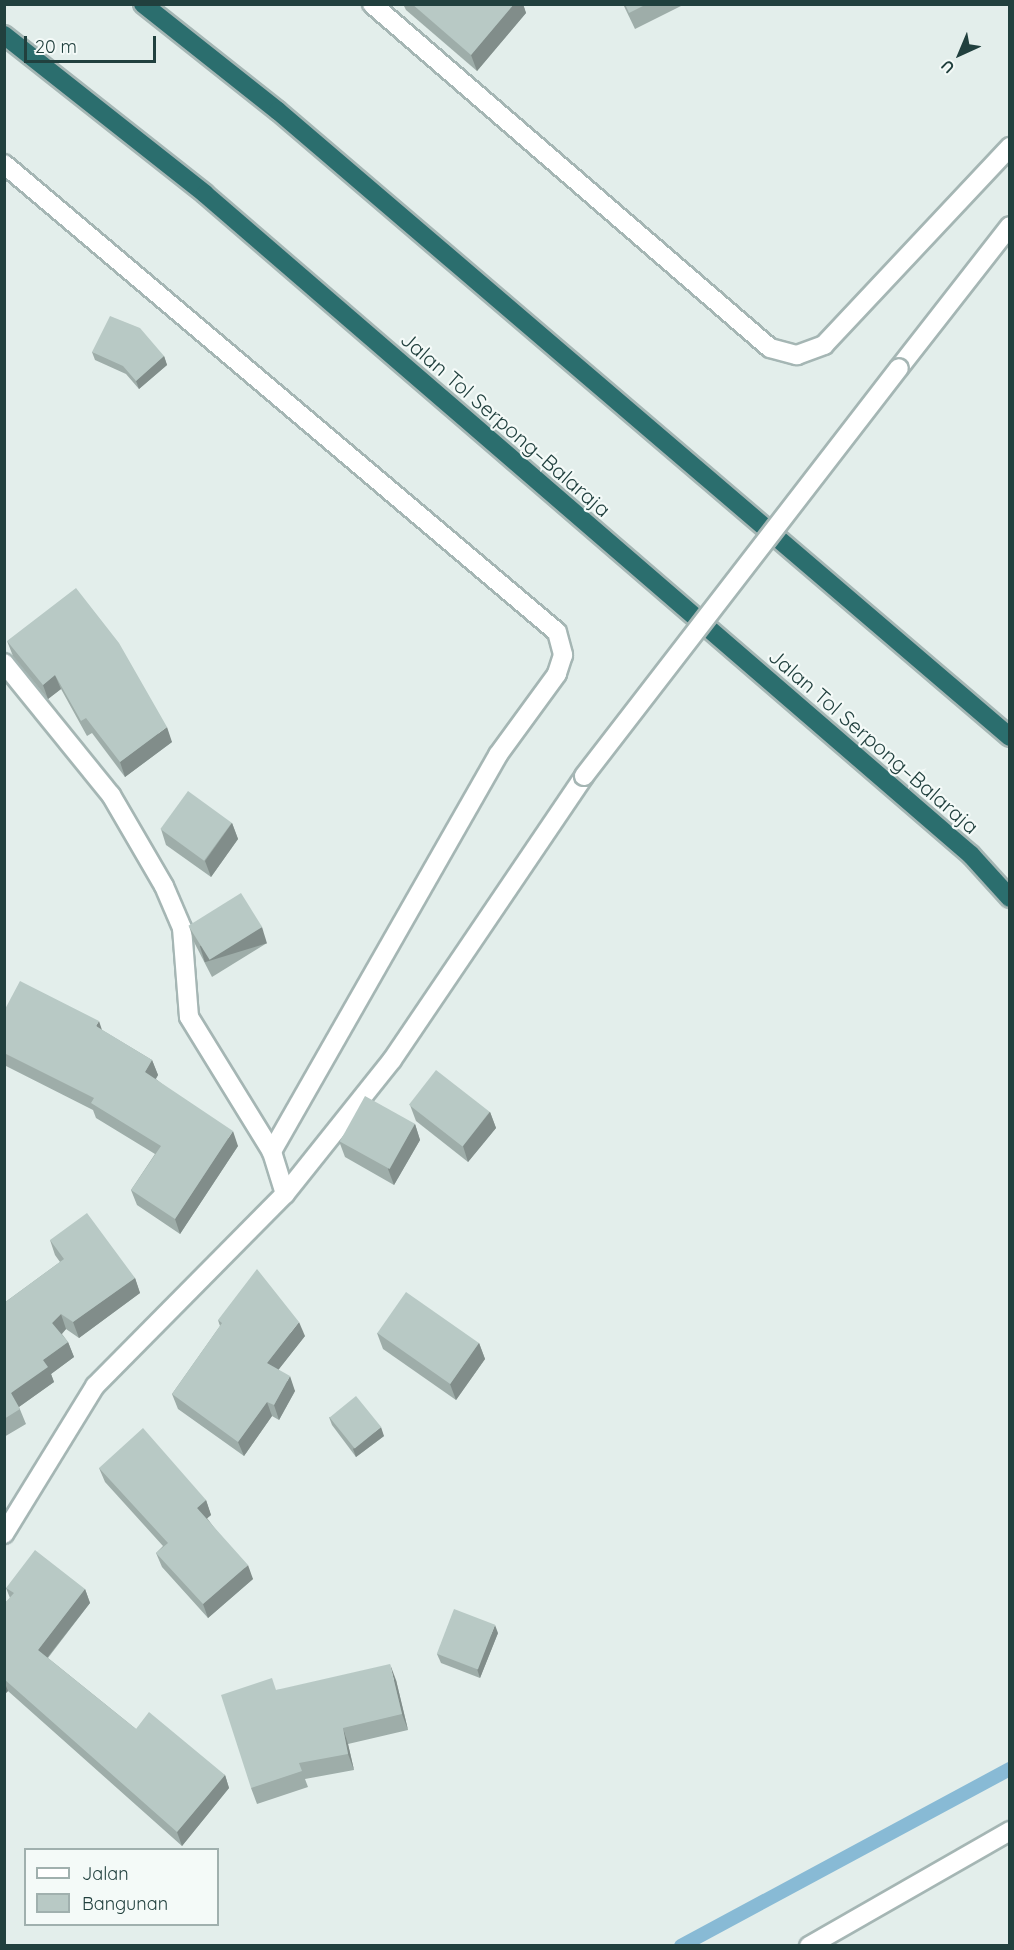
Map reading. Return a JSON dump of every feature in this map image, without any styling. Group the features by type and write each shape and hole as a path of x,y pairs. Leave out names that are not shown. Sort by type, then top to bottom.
{"highway":[{"path":"143,4 278,111 1010,737"},
{"name":"Jalan Tol Serpong–Balaraja","path":"4,35 205,194 971,855 1010,898"}],"street":[{"path":"372,4 770,348 797,355 824,345 1010,147"},
{"path":"4,164 557,632 563,655 557,674 498,755 272,1152"},
{"path":"4,1534 95,1386 285,1194 392,1060 584,776 1010,226"},
{"path":"4,663 111,795 164,886 183,928 189,1017 272,1152 285,1194"},
{"path":"809,1946 1010,1831"}],"building":[{"path":"412,4 514,4 471,55"},
{"path":"625,4 647,4 629,13"},
{"path":"110,316 140,328 164,356 136,381 123,366 92,352"},
{"path":"76,588 119,643 167,727 120,762 86,718 81,721 55,675 43,685 7,641"},
{"path":"188,791 232,823 204,861 160,829"},
{"path":"241,893 262,927 210,960 188,926"},
{"path":"20,981 99,1021 96,1026 152,1060 145,1072 233,1131 175,1219 131,1190 161,1146 91,1103 94,1098 4,1053 4,1011"},
{"path":"436,1070 490,1112 462,1147 409,1105"},
{"path":"365,1096 415,1124 390,1169 340,1141"},
{"path":"87,1213 135,1278 73,1322 61,1314 52,1323 68,1342 43,1360 48,1367 11,1393 20,1409 4,1419 4,1303 64,1259 50,1240"},
{"path":"257,1269 299,1322 267,1363 290,1376 274,1405 267,1402 238,1442 172,1394 222,1323 218,1320"},
{"path":"406,1292 479,1343 450,1384 377,1333"},
{"path":"356,1396 381,1427 355,1448 330,1417"},
{"path":"143,1428 206,1500 197,1508 248,1565 203,1604 156,1553 168,1543 99,1468"},
{"path":"35,1550 85,1589 38,1650 136,1729 149,1712 225,1775 177,1832 4,1679 4,1604 14,1593 6,1588"},
{"path":"454,1609 495,1625 478,1670 437,1654"},
{"path":"390,1664 402,1714 343,1728 348,1754 299,1763 302,1771 251,1788 221,1695 272,1678 276,1690"}],"waterway":[{"path":"681,1946 1010,1769"}]}
